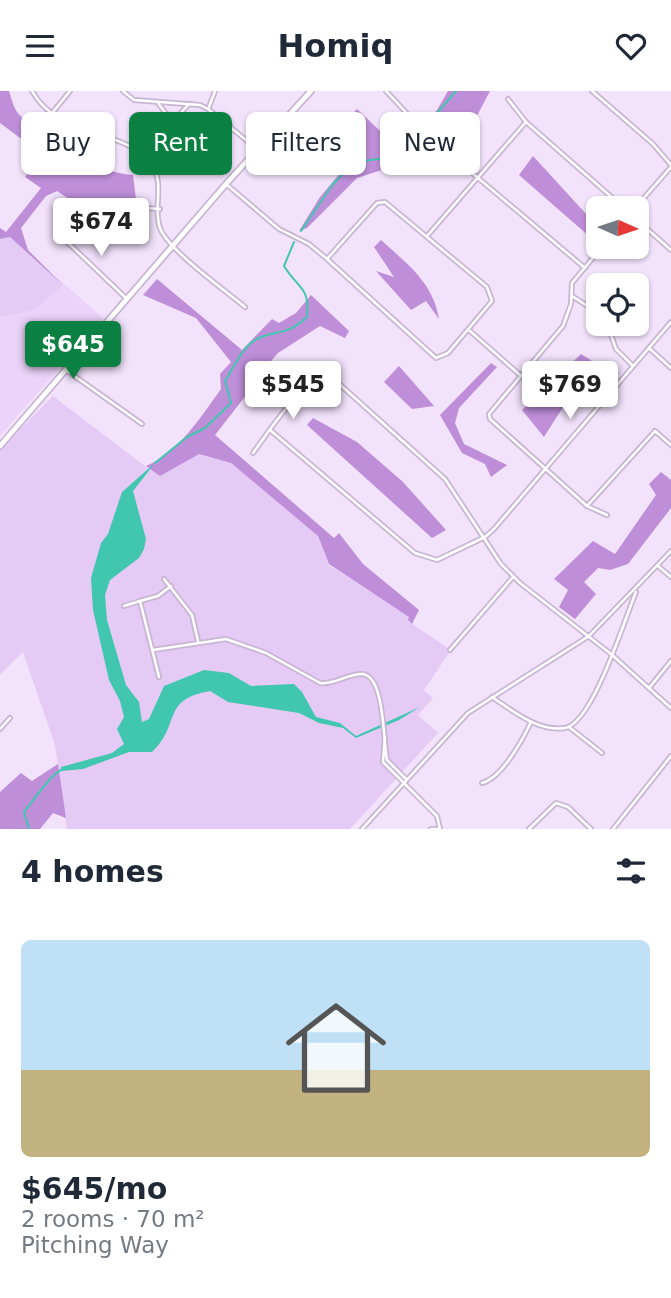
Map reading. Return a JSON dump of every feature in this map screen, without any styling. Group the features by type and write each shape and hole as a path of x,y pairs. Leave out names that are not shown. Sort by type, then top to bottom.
{"main road":[{"path":"291,112 311,91"},
{"path":"0,446 246,161"}],"street":[{"path":"32,91 53,112 70,91"},
{"path":"123,91 134,100 189,104 212,112"},
{"path":"208,109 215,91"},
{"path":"386,91 427,135 584,268"},
{"path":"592,91 653,144 671,166 645,196"},
{"path":"508,99 526,122 610,196"},
{"path":"158,102 164,112 172,117 182,113 189,104"},
{"path":"428,235 526,122"},
{"path":"232,127 246,139"},
{"path":"157,175 161,191 159,226 173,246 245,307"},
{"path":"226,184 279,229 309,244 436,358 448,353 491,305 492,294 428,235 381,201 327,259"},
{"path":"129,207 160,209"},
{"path":"649,231 671,250"},
{"path":"60,235 127,299"},
{"path":"592,259 572,283 563,326 491,409 489,417 587,506 607,515"},
{"path":"571,296 586,305"},
{"path":"270,430 421,556 431,560 443,558 485,537 671,322"},
{"path":"470,331 520,376"},
{"path":"611,336 616,349 633,366"},
{"path":"649,348 671,369"},
{"path":"66,370 142,423"},
{"path":"253,453 309,385 327,379 336,381 445,478 501,564 513,577 611,654 671,708"},
{"path":"587,506 654,431 671,445"},
{"path":"362,829 468,713 589,636 671,551"},
{"path":"658,566 671,577"},
{"path":"450,650 513,577"},
{"path":"164,579 192,615 198,641"},
{"path":"124,605 158,596 171,586"},
{"path":"569,727 581,718 590,704 637,589"},
{"path":"140,601 159,677"},
{"path":"153,650 198,641 229,639 271,656 320,683 360,674 368,676 377,687 386,732 383,762 405,781 437,816 439,829 431,829"},
{"path":"649,688 671,661"},
{"path":"492,697 531,722 569,727 602,753"},
{"path":"0,729 10,718"},
{"path":"482,783 490,780 518,748 531,722"},
{"path":"613,829 671,757"},
{"path":"529,829 556,803 568,807 591,829"}],"shaded area":[{"path":"0,91 9,91 21,116 21,139 0,123"},
{"path":"448,91 490,91 479,112 435,112"},
{"path":"366,118 380,131 380,171 357,178 307,228 299,231 320,197 339,175 366,175"},
{"path":"533,156 586,214 586,234 519,175"},
{"path":"115,172 133,175 137,208 111,200 91,214 57,191 46,196 21,228 28,250 63,285 10,237 0,239 0,228 6,232 41,188 25,177 115,175"},
{"path":"10,237 103,318 0,436 0,239"},
{"path":"10,237 63,285 35,310 0,317 0,239"},
{"path":"381,240 425,284 439,319 426,301 411,310 376,271 394,277 374,247"},
{"path":"157,279 242,350 272,319 279,323 296,313 311,295 349,331 345,338 320,326 278,353 271,361 276,368 254,397 247,394 215,435 334,538 339,533 363,564 419,610 412,624 408,620 409,617 329,564 318,536 231,463 199,454 160,476 146,466 169,452 188,433 221,389 220,374 231,362 196,318 143,295"},
{"path":"581,354 592,361 544,437 522,410"},
{"path":"491,363 497,367 459,408 455,423 464,444 507,465 491,477 485,464 462,453 440,415"},
{"path":"399,366 434,406 412,409 384,382"},
{"path":"53,396 150,470 199,454 231,463 318,536 329,565 410,617 408,621 451,650 424,690 433,698 418,715 438,733 350,829 67,829 55,745 23,652 0,675 0,449"},
{"path":"313,418 357,442 403,482 446,530 432,538 307,425"},
{"path":"155,463 133,491 146,539 144,549 139,558 110,580 105,595 107,620 126,685 139,702 142,722 149,719 164,686 204,670 229,673 251,686 294,684 302,692 316,717 340,723 356,736 420,707 399,720 356,738 343,728 319,723 299,713 228,702 210,691 184,700 161,742 152,752 129,752 83,769 61,771 61,767 112,753 124,744 117,729 124,717 120,701 109,680 93,610 91,578 101,543 108,534 122,492"},
{"path":"661,472 671,480 671,508 628,564 610,570 598,568 584,582 596,594 575,619 559,607 568,590 554,579 593,541 615,554 656,495 649,484"},
{"path":"58,764 66,818 53,813 40,829 0,829 0,792 21,773 32,781"}],"waterway":[{"path":"438,112 456,91"},
{"path":"301,231 333,184 355,162 380,159"},
{"path":"155,463 187,437 205,428 231,403 225,381 249,344 261,337 290,329 307,317 305,293 284,266 294,242"},
{"path":"29,829 24,812 47,782 61,770"}]}
